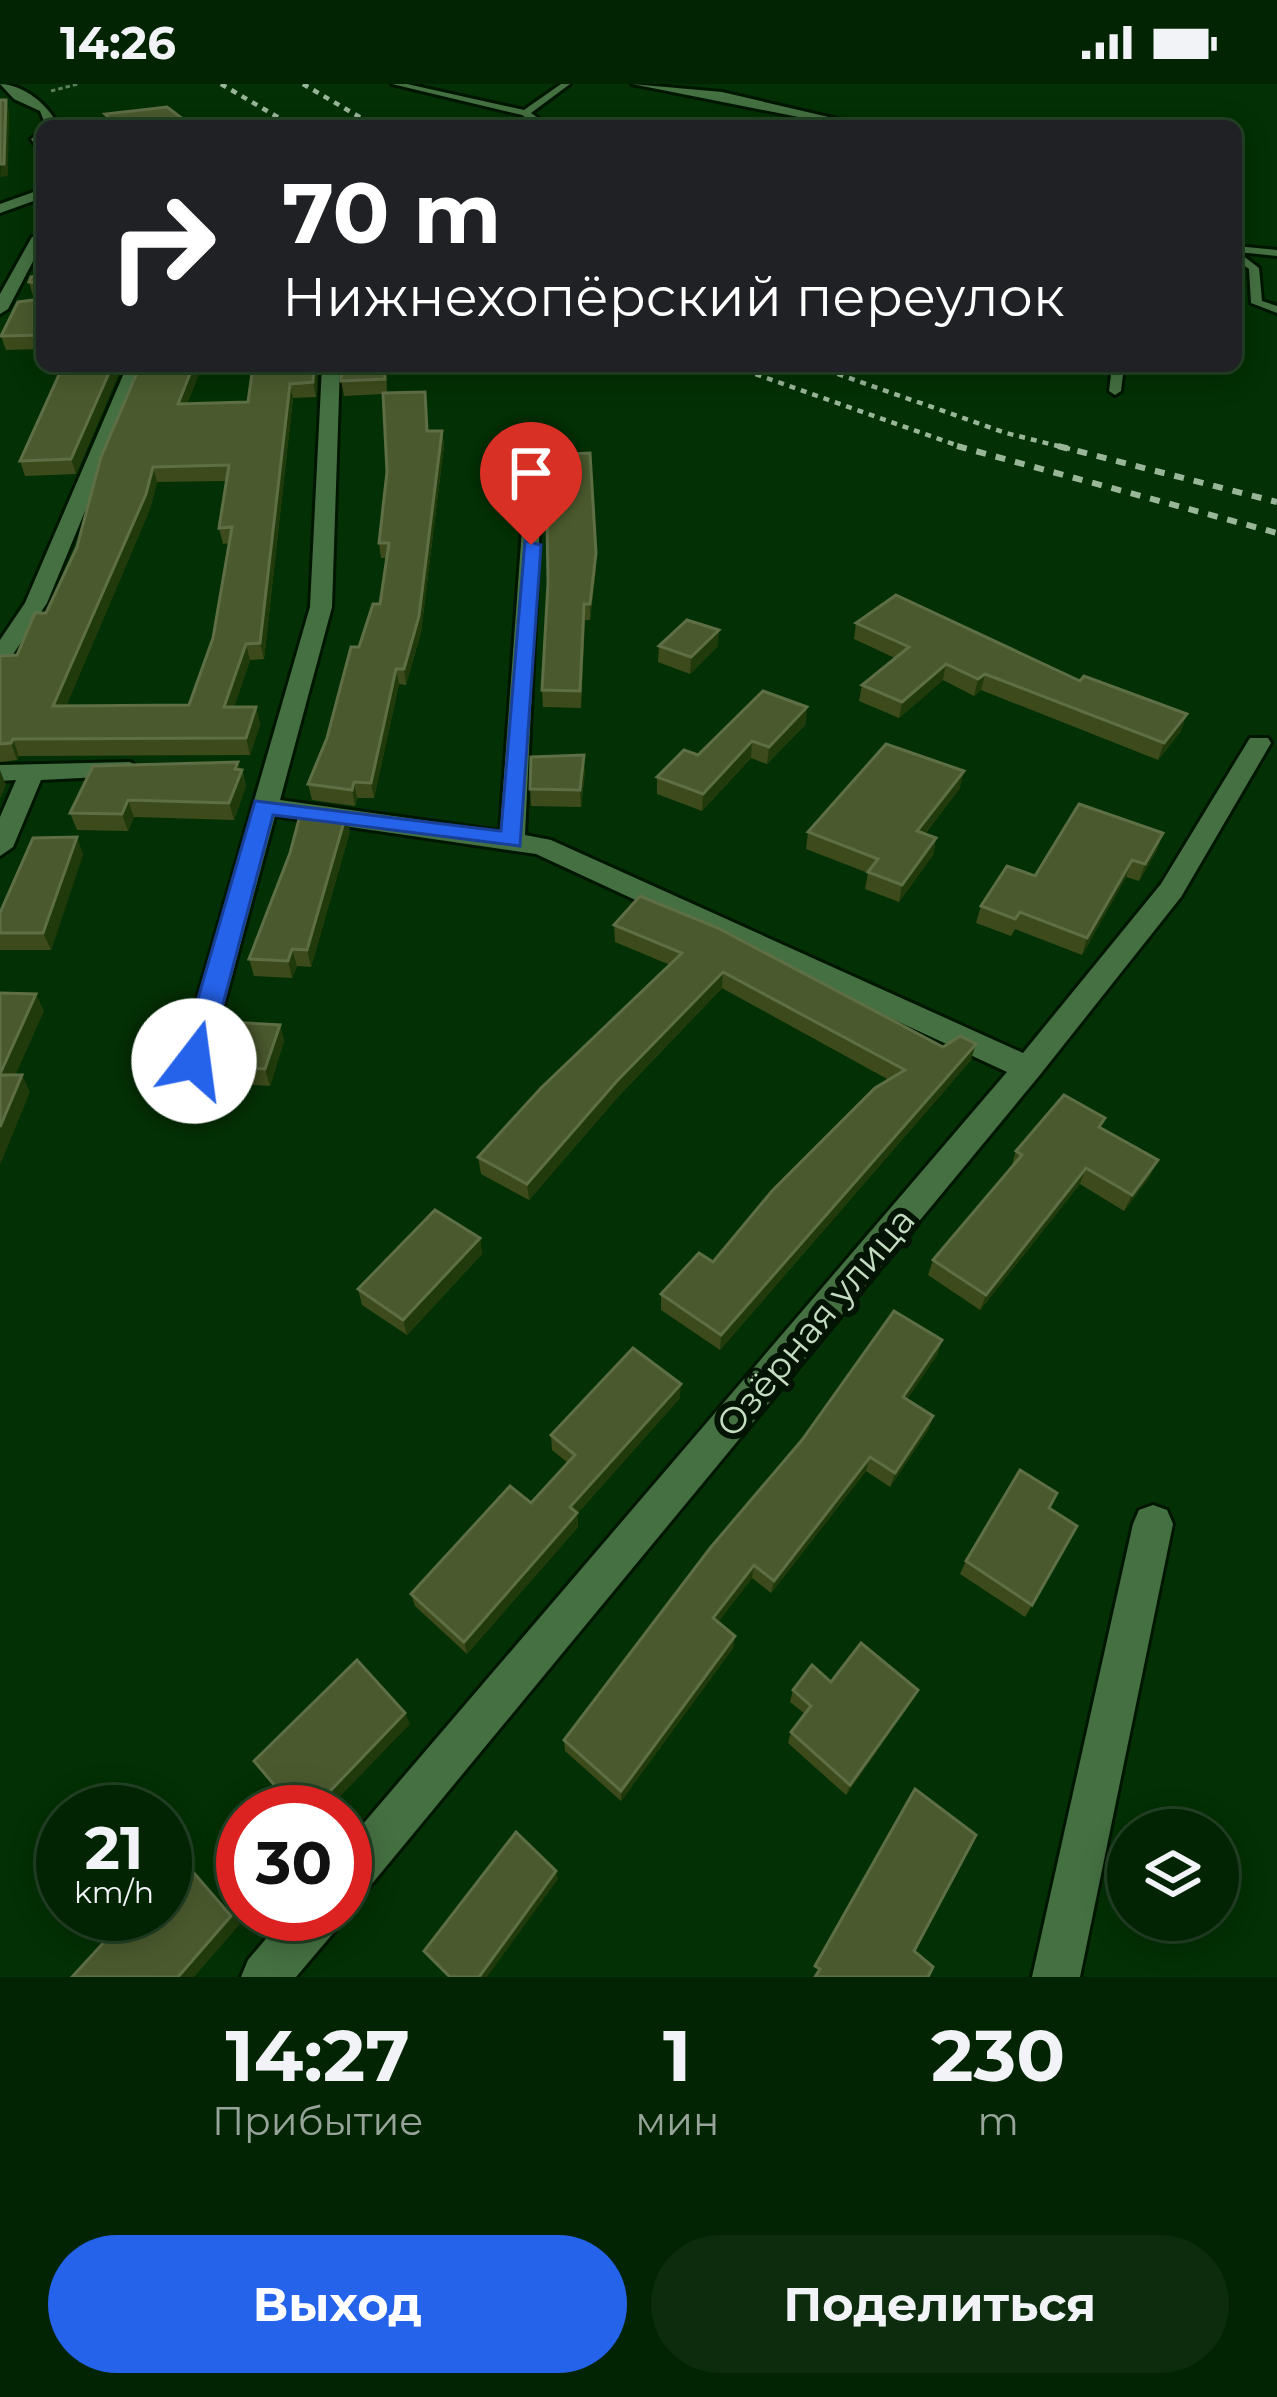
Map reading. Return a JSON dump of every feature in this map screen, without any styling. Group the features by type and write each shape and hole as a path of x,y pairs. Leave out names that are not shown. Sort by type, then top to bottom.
{"street":[{"path":"6,84 18,96 45,109 50,120"},
{"path":"638,84 833,120"},
{"path":"0,98 18,96"},
{"path":"0,209 36,197"},
{"path":"1,307 36,242"},
{"path":"1,307 22,305"},
{"path":"0,657 36,603 133,372"},
{"path":"194,1061 264,806 263,766 322,607 331,372"},
{"path":"512,841 534,502"},
{"name":"Озёрная улица","path":"372,1849 1171,890 1259,743"},
{"path":"0,773 164,769"},
{"path":"0,847 32,772"},
{"path":"264,806 542,846 1028,1067"},
{"path":"1056,1977 1154,1524"},
{"path":"265,1977 295,1941"}],"lane":[{"path":"396,84 525,113 536,120"},
{"path":"525,113 566,84"},
{"path":"1242,252 1277,253"},
{"path":"1242,257 1254,268 1257,303"},
{"path":"1242,308 1257,303 1277,310"},
{"path":"1115,391 1117,372"}],"building":[{"path":"0,100 6,100 4,164 0,164"},
{"path":"167,107 184,120 112,120 105,114"},
{"path":"36,300 36,335 1,336 18,302"},
{"path":"60,372 109,372 71,459 20,461"},
{"path":"137,372 191,372 178,404 248,402 252,372 314,372 313,382 290,384 260,643 246,644 224,707 256,707 246,738 13,739 0,744 0,656 17,655 35,613 46,613 77,547 101,457","holes":["229,465 219,528 232,527 213,638 189,705 53,706 146,494 153,467"]},
{"path":"341,372 384,372 385,379 341,381"},
{"path":"425,392 427,431 442,431 419,616 404,669 396,669 371,783 354,782 352,790 308,784 327,738 351,647 359,647 373,604 380,604 389,543 379,543 387,472 383,393"},
{"path":"590,453 596,553 590,604 584,604 580,691 542,690 548,583 546,455"},
{"path":"896,595 1080,681 1084,676 1187,714 1164,743 985,674 978,679 946,664 902,702 862,685 909,647 856,623"},
{"path":"687,620 719,630 691,657 659,646"},
{"path":"763,691 807,707 769,747 752,741 703,794 657,777 684,750 698,755"},
{"path":"886,744 964,771 917,831 936,838 902,885 868,872 878,859 808,832"},
{"path":"584,755 580,790 530,789 531,757"},
{"path":"238,762 235,769 242,770 229,803 128,800 122,814 70,813 93,766"},
{"path":"1079,804 1163,833 1145,864 1132,860 1087,938 1020,912 1015,919 981,906 1007,866 1035,876"},
{"path":"302,808 346,815 307,950 292,949 288,961 249,959 290,853"},
{"path":"77,837 43,933 0,933 0,913 33,838"},
{"path":"640,896 718,928 943,1047 960,1036 976,1044 721,1335 661,1294 699,1253 713,1262 772,1191 875,1088 905,1070 723,972 616,1082 527,1184 478,1157 541,1088 682,953 614,925"},
{"path":"0,993 36,994 0,1074"},
{"path":"230,1022 280,1025 265,1069 213,1066"},
{"path":"0,1075 22,1075 0,1127"},
{"path":"1064,1095 1105,1118 1099,1127 1158,1160 1132,1195 1086,1168 986,1295 933,1260 1022,1155 1016,1151"},
{"path":"435,1210 480,1238 403,1320 358,1289"},
{"path":"894,1311 942,1340 903,1397 933,1416 895,1473 870,1457 774,1581 754,1565 713,1618 735,1636 621,1791 564,1740 711,1547 802,1440"},
{"path":"633,1348 681,1384 570,1507 577,1513 464,1642 411,1594 510,1486 531,1503 575,1455 551,1435"},
{"path":"1020,1470 1057,1493 1049,1508 1077,1526 1032,1605 966,1561"},
{"path":"861,1643 918,1690 850,1785 791,1732 811,1706 793,1690 812,1665 831,1682"},
{"path":"357,1660 405,1713 336,1785 274,1785 254,1761"},
{"path":"915,1789 976,1835 914,1951 933,1967 928,1977 815,1977 820,1969 815,1966"},
{"path":"516,1832 556,1871 479,1977 450,1977 424,1951"},
{"path":"192,1871 216,1899 216,1933 178,1977 72,1977 105,1941 192,1941"}],"railway":[{"path":"221,84 283,120"},
{"path":"303,84 365,120"},
{"path":"750,372 964,448"},
{"path":"832,372 1006,433 1058,446"},
{"path":"957,446 964,448"},
{"path":"1058,446 1070,449"},
{"path":"1058,446 1277,502"},
{"path":"964,448 1277,533"}],"route":[{"path":"194,1061 264,806 340,813 512,841 531,545"}]}
